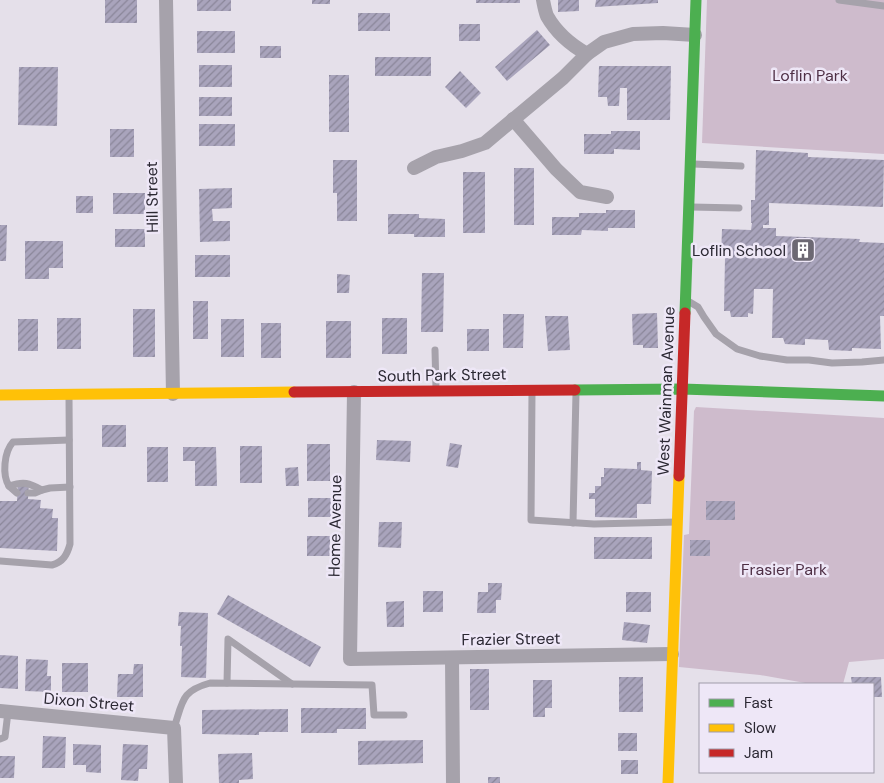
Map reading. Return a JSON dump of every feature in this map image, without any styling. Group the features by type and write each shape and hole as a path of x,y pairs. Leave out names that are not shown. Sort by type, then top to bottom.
{"main road":[{"name":"West Wainman Avenue","path":"668,783 696,0"},
{"name":"South Park Street","path":"0,395 682,390 884,396"}],"street":[{"name":"Hill Street","path":"166,0 173,394"},
{"path":"543,0 546,14 559,32 574,47 587,54"},
{"path":"414,168 436,156 462,151 485,143 563,78 587,54 604,42 633,34 663,32 695,35"},
{"path":"514,119 556,169 580,192 607,197"},
{"name":"Home Avenue","path":"350,660 354,392"},
{"name":"Frazier Street","path":"350,660 672,654"},
{"path":"452,658 453,783"},
{"name":"Dixon Street","path":"4,712 174,728"},
{"path":"174,728 176,783"}],"lane":[{"path":"839,0 884,6"},
{"path":"690,164 741,166"},
{"path":"688,207 739,208"},
{"path":"685,299 698,306 716,334 737,349 760,356 832,363 884,360"},
{"path":"435,350 436,391"},
{"path":"532,390 531,520 573,523 677,522"},
{"path":"573,523 576,390"},
{"path":"0,561 45,565 58,563 67,554 70,544 69,394"},
{"path":"17,492 9,486 4,471 10,445 13,442 70,440"},
{"path":"9,486 18,483 29,483 42,490"},
{"path":"28,493 50,488 70,487"},
{"path":"227,683 228,639 292,684"},
{"path":"174,728 183,700 189,692 198,686 210,683 372,685 374,715 404,715"},
{"path":"0,739 5,737 4,712"}],"green space":[{"name":"Loflin Park","path":"707,0 884,0 884,154 702,143"},
{"name":"Frasier Park","path":"696,407 884,418 884,659 849,662 843,683 805,683 760,675 679,667 684,535 689,534 694,411"}],"building":[{"path":"105,0 137,0 137,23 105,23"},
{"path":"197,0 231,0 231,11 197,11"},
{"path":"312,0 330,0 330,4 312,4"},
{"path":"476,0 520,0 520,3 476,3"},
{"path":"558,0 579,0 579,11 558,12"},
{"path":"596,0 658,0 658,3 595,7"},
{"path":"358,13 390,13 390,31 358,31"},
{"path":"459,24 480,24 480,41 459,41"},
{"path":"537,30 550,45 507,81 495,67"},
{"path":"197,31 235,31 235,53 197,53"},
{"path":"260,46 281,46 281,58 260,58"},
{"path":"375,57 431,57 431,76 375,76"},
{"path":"199,65 232,65 232,87 199,87"},
{"path":"599,66 671,66 670,120 627,120 627,88 620,88 619,106 608,106 607,97 598,97"},
{"path":"19,67 58,67 57,126 18,125"},
{"path":"460,71 481,93 466,108 445,87"},
{"path":"329,75 349,75 349,132 329,132"},
{"path":"199,97 232,97 232,116 199,116"},
{"path":"199,124 235,124 235,146 199,146"},
{"path":"110,129 134,129 134,157 110,157"},
{"path":"611,131 640,131 640,150 614,149 614,154 584,154 584,134 611,134"},
{"name":"Loflin School","path":"756,150 808,153 808,157 884,160 883,207 769,203 769,225 763,225 763,228 776,228 776,236 860,239 859,242 884,243 884,316 880,316 881,349 852,348 852,351 829,350 828,340 805,339 805,345 785,344 783,338 772,338 773,289 754,289 753,314 748,313 748,317 731,317 730,311 724,311 725,258 721,258 722,229 751,230 751,200 755,200"},
{"path":"333,160 357,160 357,221 337,221 337,193 333,193"},
{"path":"514,168 534,168 534,225 514,225"},
{"path":"463,172 485,172 485,233 463,233"},
{"path":"232,188 232,208 212,209 213,221 230,221 230,241 200,242 199,189"},
{"path":"113,193 145,193 145,214 113,214"},
{"path":"76,196 93,196 93,213 76,213"},
{"path":"606,210 635,210 635,228 608,228 608,231 582,230 581,235 552,235 552,217 579,217 579,213 606,213"},
{"path":"388,214 419,214 419,218 445,219 445,237 414,237 414,234 388,234"},
{"path":"0,225 7,225 6,261 0,261"},
{"path":"115,229 145,229 145,247 115,247"},
{"path":"25,241 63,241 63,268 49,268 49,279 25,279"},
{"path":"195,255 230,255 230,277 195,277"},
{"path":"422,273 444,273 443,332 421,332"},
{"path":"337,274 350,275 349,293 337,293"},
{"path":"193,301 208,301 208,339 193,339"},
{"path":"133,309 155,309 155,357 133,357"},
{"path":"657,313 658,348 643,348 643,345 633,345 632,314"},
{"path":"503,314 524,314 523,348 503,348"},
{"path":"545,316 568,316 570,350 548,351"},
{"path":"57,318 81,318 81,349 57,349"},
{"path":"382,318 407,318 407,354 382,354"},
{"path":"18,319 38,319 38,351 18,351"},
{"path":"221,319 244,319 244,357 221,357"},
{"path":"326,321 351,321 351,358 326,358"},
{"path":"261,323 281,323 281,358 261,358"},
{"path":"467,329 489,329 489,351 467,351"},
{"path":"102,425 126,425 126,447 102,447"},
{"path":"377,440 411,441 410,462 376,460"},
{"path":"450,443 462,445 458,468 446,466"},
{"path":"307,444 330,444 330,481 307,481"},
{"path":"240,446 262,446 262,483 240,483"},
{"path":"147,447 168,447 168,482 147,482"},
{"path":"183,447 216,447 217,486 195,486 195,461 183,461"},
{"path":"637,462 641,462 641,470 652,471 651,504 637,504 637,518 595,517 595,499 589,499 589,493 595,493 595,486 601,486 604,468 637,469"},
{"path":"298,467 299,486 286,486 285,468"},
{"path":"18,481 29,481 28,499 41,500 40,508 53,509 52,518 58,518 57,551 0,548 0,501 17,501"},
{"path":"308,498 331,498 331,517 308,517"},
{"path":"706,501 735,501 735,520 706,520"},
{"path":"379,522 402,522 401,548 378,547"},
{"path":"307,536 330,536 330,556 307,556"},
{"path":"594,537 652,537 652,559 594,559"},
{"path":"690,540 710,540 710,556 690,556"},
{"path":"488,583 502,583 501,600 496,600 496,613 477,613 478,592 488,592"},
{"path":"423,591 443,591 443,612 423,612"},
{"path":"626,592 651,592 651,612 626,612"},
{"path":"228,595 321,647 310,667 217,614"},
{"path":"404,601 404,627 387,627 386,602"},
{"path":"179,612 208,613 206,678 181,677 182,646 180,646 181,626 178,626"},
{"path":"624,622 650,625 647,643 622,640"},
{"path":"0,655 18,656 18,689 0,688"},
{"path":"26,659 48,660 47,676 51,676 51,692 25,691"},
{"path":"62,663 88,663 88,692 62,692"},
{"path":"134,664 143,664 143,697 117,697 118,674 133,674"},
{"path":"470,669 489,669 489,710 470,710"},
{"path":"619,677 643,677 643,712 619,712"},
{"path":"851,677 881,677 882,697 874,697 874,683 852,683"},
{"path":"533,680 552,680 552,708 545,708 545,717 533,717"},
{"path":"301,708 366,708 366,729 337,729 337,733 301,733"},
{"path":"288,709 288,732 259,732 259,735 202,734 202,710"},
{"path":"618,733 637,733 637,751 618,751"},
{"path":"43,736 66,737 65,768 42,768"},
{"path":"423,740 423,763 358,765 358,741"},
{"path":"73,744 101,745 101,773 86,772 86,765 73,765"},
{"path":"123,744 148,745 147,769 139,769 138,781 121,780"},
{"path":"252,753 253,779 239,780 239,783 219,783 218,754"},
{"path":"0,756 15,756 14,778 0,778"},
{"path":"621,760 638,760 638,774 621,774"},
{"path":"488,777 500,777 500,783 488,783"}],"traffic: fast":[{"path":"685,313 696,0"},
{"path":"575,390 682,389 884,396"}],"traffic: slow":[{"path":"0,395 294,392"},
{"path":"668,783 679,476"}],"traffic: jam":[{"path":"679,476 685,313"},
{"path":"294,392 575,390"}],"place":[{"name":"Loflin School","path":"803,250"}]}
